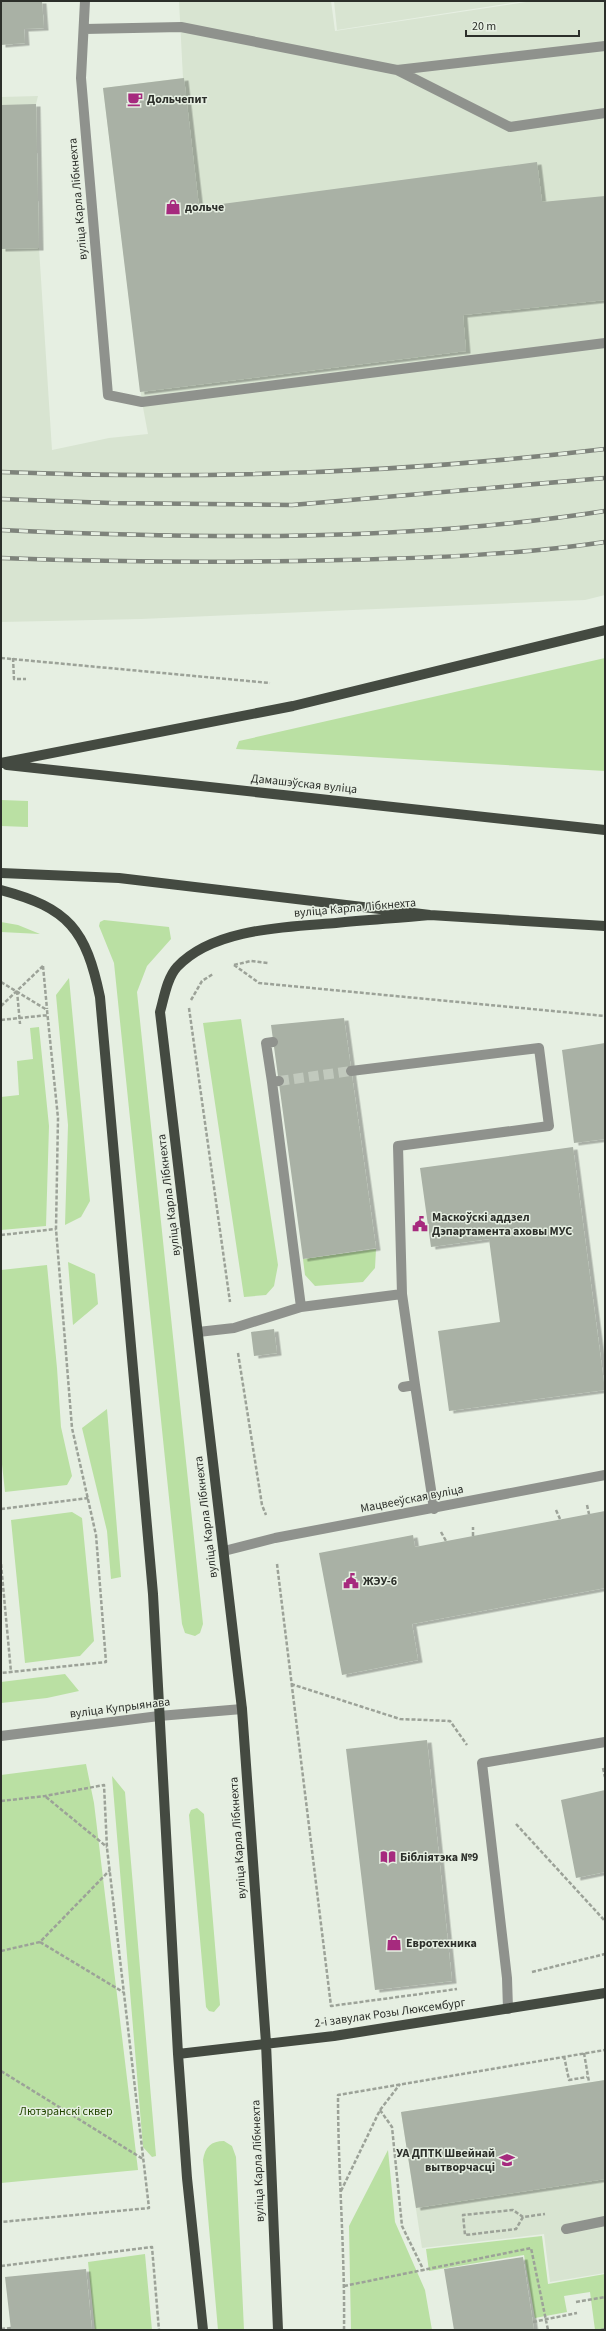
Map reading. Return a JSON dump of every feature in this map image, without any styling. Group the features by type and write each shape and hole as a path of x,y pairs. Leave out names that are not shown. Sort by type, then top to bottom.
{"main road":[{"path":"1,763 293,706 605,630"},
{"name":"Дамашэўская вуліца","path":"1,763 605,830"},
{"path":"1,873 119,878 430,915 605,926"},
{"path":"1,890 29,899 49,908 68,921 80,936 93,963 98,990 136,1388 153,1594 186,2178 203,2330"},
{"name":"вуліца Карла Лібкнехта","path":"278,2330 266,2043 242,1709 160,1012 168,984 177,967 196,952 217,942 263,929 430,915"},
{"name":"2-і завулак Розы Люксембург","path":"178,2054 334,2036 605,1993"}],"street":[{"name":"вуліца Карла Лібкнехта","path":"85,1 85,29 81,78 108,395 142,402 605,343"},
{"path":"85,29 181,27 397,70 510,127 605,113"},
{"path":"397,70 605,46"},
{"path":"273,1042 266,1043 273,1061 276,1081 296,1243 301,1307"},
{"path":"351,1072 539,1048 549,1126 398,1146 402,1294 434,1509"},
{"path":"198,1332 234,1328 301,1307 402,1294"},
{"path":"403,1387 415,1385"},
{"name":"Мацвееўская вуліца","path":"224,1551 275,1538 434,1509 605,1475"},
{"name":"вуліца Купрыянава","path":"1,1736 159,1716 242,1709"},
{"path":"508,2009 507,1978 482,1763 605,1742"},
{"path":"566,2229 605,2221"}],"path":[{"path":"1,658 271,684"},
{"path":"13,658 14,679 26,679"},
{"path":"229,966 251,961 268,963"},
{"path":"234,965 259,983 605,1016"},
{"path":"1,1006 43,966 58,1118 56,1229 72,1428 96,1534 106,1662 1,1673"},
{"path":"218,971 202,981 188,1005 234,1328 262,1505 275,1538 291,1684 331,2006 460,1988"},
{"path":"1,982 47,1010"},
{"path":"17,991 20,1024"},
{"path":"1,1020 48,1015"},
{"path":"1,1235 56,1229"},
{"path":"1,1509 88,1498"},
{"path":"1,1564 11,1672"},
{"path":"291,1684 400,1719 450,1721 482,1763"},
{"path":"1,1800 46,1796 104,1785 107,1848 149,2208 1,2222"},
{"path":"484,1790 605,1921"},
{"path":"46,1796 107,1848"},
{"path":"1,1951 40,1942 110,1870"},
{"path":"40,1942 123,1992"},
{"path":"507,1978 605,1954"},
{"path":"344,2330 341,2191 338,2163 338,2095 605,2050"},
{"path":"584,2053 589,2082"},
{"path":"564,2056 569,2080 587,2077"},
{"path":"1,2071 143,2159"},
{"path":"341,2191 380,2110 400,2084"},
{"path":"380,2110 392,2127 402,2226 424,2271"},
{"path":"513,2210 523,2217 516,2229 465,2235 463,2215 513,2210"},
{"path":"1,2266 152,2247 159,2330"},
{"path":"344,2286 424,2271 443,2264 531,2248 548,2330"},
{"path":"576,2302 605,2296"},
{"path":"533,2322 577,2313"},
{"path":"1,2329 10,2328"},
{"path":"601,2330 605,2329"}],"shaded area":[{"path":"179,1 331,1 335,31 533,1 605,1 605,595 585,600 141,619 1,622 1,97 38,96 36,104 39,248 52,450 109,438 148,434 142,402 103,88 183,78"},
{"path":"334,1 525,1 337,30"},
{"name":"УА ДПТК Швейнай вытворчасці","path":"605,2080 605,2273 550,2282 544,2234 422,2248 401,2112"}],"green space":[{"path":"605,658 605,771 236,749 239,741"},
{"path":"1,800 28,801 28,827 1,826"},
{"path":"104,920 169,927 171,939 147,966 137,992 203,1624 200,1633 195,1636 185,1633 182,1624 114,963 99,926 100,922"},
{"path":"1,922 18,925 40,934 1,932"},
{"path":"69,978 90,1201 81,1217 65,1225 68,1125 56,995"},
{"path":"241,1019 278,1265 274,1286 266,1295 244,1297 203,1023"},
{"path":"39,1027 49,1126 46,1226 1,1230 1,1097 19,1095 17,1061 33,1059 30,1028"},
{"path":"376,1249 375,1268 363,1282 315,1286 305,1275 303,1259"},
{"path":"68,1262 95,1274 98,1304 73,1325"},
{"path":"47,1265 61,1427 72,1476 67,1485 5,1492 1,1455 1,1270"},
{"path":"107,1409 121,1577 111,1579 107,1531 82,1428"},
{"path":"72,1512 82,1518 94,1641 80,1656 25,1663 11,1520"},
{"path":"65,1674 79,1691 47,1698 1,1703 1,1682"},
{"name":"Лютэранскі сквер","path":"86,1764 94,1803 138,2170 1,2183 1,1775"},
{"path":"112,1776 125,1792 156,2156 152,2157 143,2147"},
{"path":"197,1808 204,1814 220,2005 214,2012 209,2011 206,2007 189,1815 191,1810"},
{"path":"219,2141 224,2141 232,2146 236,2157 244,2330 218,2330 203,2160 205,2152 209,2146"},
{"path":"388,2150 395,2222 425,2290 432,2330 351,2330 349,2226"},
{"path":"542,2236 548,2284 605,2274 605,2330 595,2330 590,2292 564,2296 567,2312 535,2318 524,2255 429,2271 426,2249"},
{"path":"145,2254 152,2330 95,2330 88,2262"}],"building":[{"path":"1,1 42,1 44,28 24,29 25,43 1,45"},
{"path":"184,78 199,207 537,162 542,202 605,196 605,300 463,315 466,351 140,392 103,88"},
{"path":"36,104 39,248 1,249 1,105"},
{"path":"344,1018 376,1248 303,1259 271,1025"},
{"path":"605,1043 605,1139 574,1143 562,1050"},
{"path":"573,1147 605,1390 449,1411 438,1331 500,1322 489,1239 431,1247 420,1168"},
{"path":"274,1329 277,1353 254,1356 251,1332"},
{"path":"605,1511 605,1588 412,1624 418,1660 342,1675 319,1553 413,1535 415,1547"},
{"path":"427,1740 452,1981 375,1990 346,1749"},
{"path":"605,1790 605,1872 576,1878 561,1800"},
{"name":"УА ДПТК Швейнай вытворчасці","path":"605,2080 605,2179 416,2208 401,2112"},
{"path":"523,2257 534,2330 454,2330 444,2269"},
{"path":"86,2269 92,2330 11,2330 5,2277"}],"tunnel":[{"path":"279,1081 351,1071"}],"railway":[{"path":"1,472 228,475 379,469 455,464 605,449"},
{"path":"1,499 111,503 292,505 605,478"},
{"path":"1,530 152,535 304,536 455,528 530,521 605,511"},
{"path":"1,558 171,562 256,562 374,559 506,553 605,542"}],"place":[{"name":"Дольчепит","path":"135,99"},
{"name":"дольче","path":"173,207"},
{"name":"Маскоўскі аддзел Дэпартамента аховы МУС","path":"420,1224"},
{"name":"ЖЭУ-6","path":"351,1581"},
{"name":"Бібліятэка №9","path":"388,1857"},
{"name":"Евротехника","path":"394,1943"},
{"name":"УА ДПТК Швейнай вытворчасці","path":"507,2160"}]}
